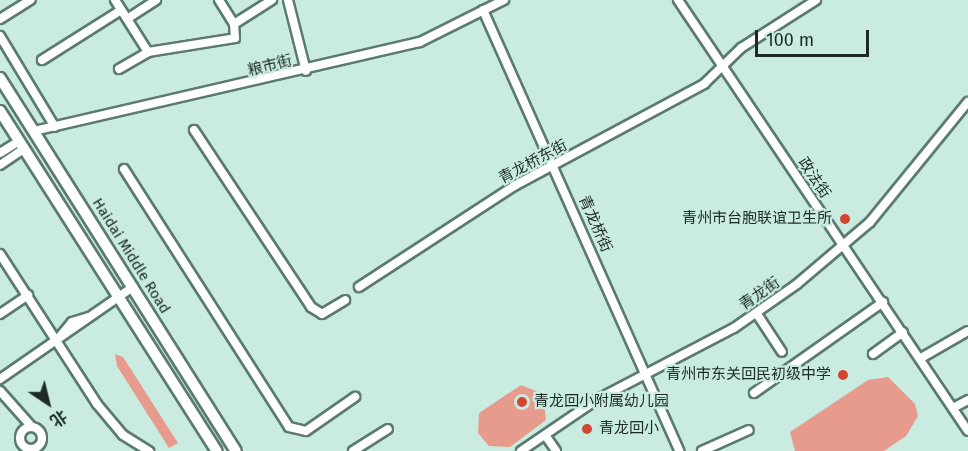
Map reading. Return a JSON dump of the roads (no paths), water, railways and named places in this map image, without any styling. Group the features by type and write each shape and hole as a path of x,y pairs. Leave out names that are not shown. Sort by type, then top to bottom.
{"main road":[{"name":"Haidai Middle Road","path":"0,78 236,451"},
{"path":"0,111 217,451"}],"street":[{"path":"0,19 31,0"},
{"path":"115,0 148,52"},
{"path":"130,16 156,0"},
{"path":"119,69 148,52 235,38 234,24 219,0"},
{"path":"234,24 272,0"},
{"path":"288,0 306,71"},
{"name":"粮市街","path":"34,131 306,71 420,42 504,0"},
{"name":"政法街","path":"678,0 968,431"},
{"name":"青龙桥东街","path":"359,287 554,165 666,108 816,0"},
{"path":"42,60 122,10"},
{"name":"青龙桥街","path":"483,10 554,165 679,451"},
{"path":"0,36 55,127"},
{"name":"青龙街","path":"521,451 643,372 757,314 845,246 968,102"},
{"path":"194,130 311,307 322,314 345,300"},
{"path":"0,153 21,145"},
{"path":"0,165 21,145"},
{"path":"124,169 288,427 306,431 355,397"},
{"path":"2,260 28,294 113,424 149,451"},
{"path":"0,380 56,340 72,322 88,317 133,287"},
{"path":"0,314 28,294"},
{"path":"754,393 883,302"},
{"path":"757,314 782,352"},
{"path":"921,358 968,331"},
{"path":"873,354 903,332"},
{"path":"0,391 32,427 42,439 29,450 21,436 32,427"},
{"path":"953,408 968,400"},
{"path":"353,451 388,429"},
{"path":"702,451 749,430"},
{"path":"545,435 556,451"}],"place":[{"name":"青州市台胞联谊卫生所","path":"845,219"},
{"name":"青州市东关回民初级中学","path":"843,375"},
{"name":"青龙回小附属幼儿园","path":"522,402"},
{"name":"青龙回小","path":"587,429"}]}
